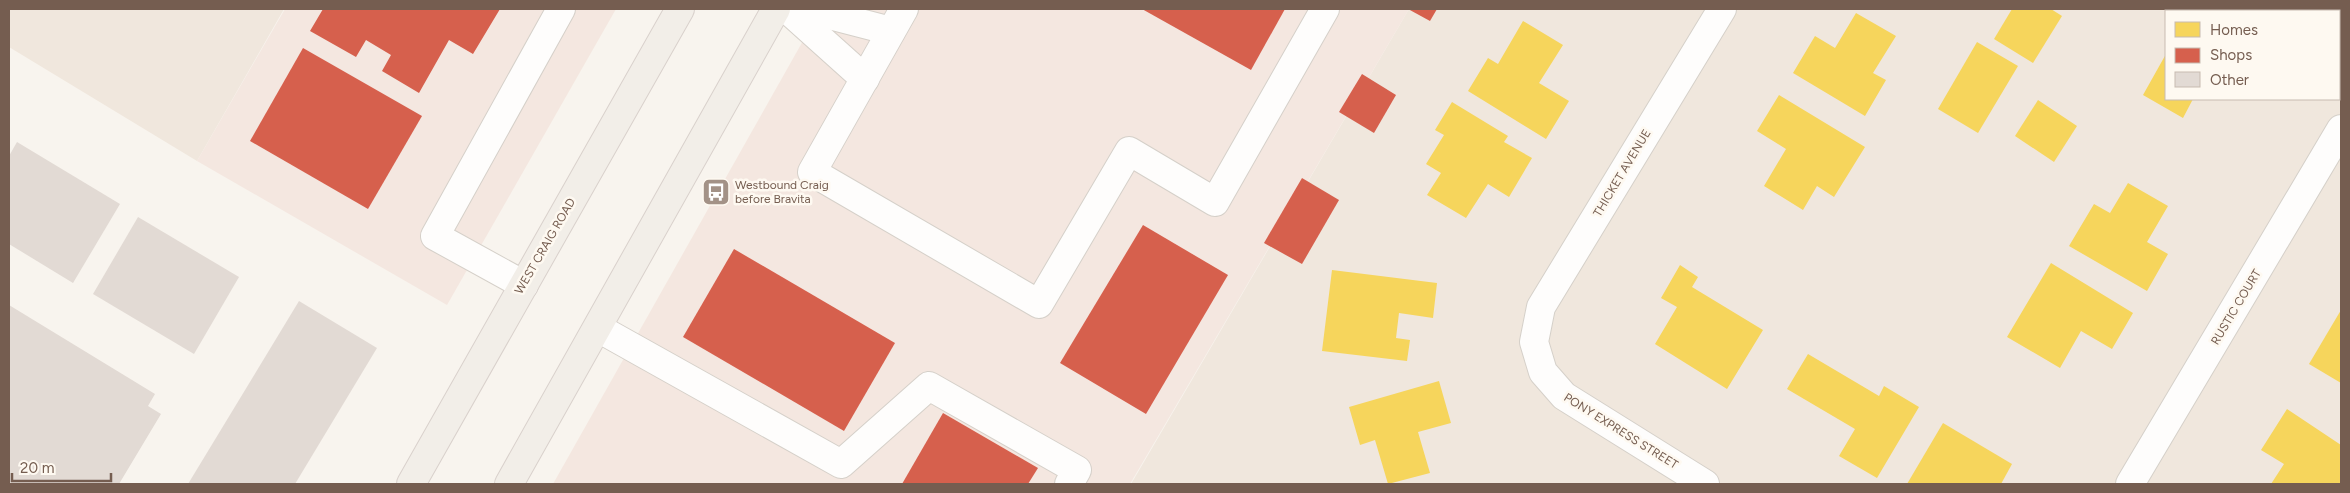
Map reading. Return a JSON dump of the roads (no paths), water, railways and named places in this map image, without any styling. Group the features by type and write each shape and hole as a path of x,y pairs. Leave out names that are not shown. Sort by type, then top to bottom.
{"main road":[{"name":"WEST CRAIG ROAD","path":"412,484 680,9"},
{"path":"509,484 776,9"}],"street":[{"path":"524,285 435,236 561,9"},
{"path":"787,9 865,79"},
{"path":"806,9 898,20 812,172 1039,304 1129,152 1215,202 1325,9"},
{"name":"THICKET AVENUE","path":"1534,342 1541,307 1722,9"},
{"name":"RUSTIC COURT","path":"2130,484 2341,129"},
{"path":"598,328 836,474 929,386 1078,470 1069,484"},
{"name":"PONY EXPRESS STREET","path":"1534,342 1543,372 1564,396 1705,484"}],"place":[{"name":"Westbound Craig before Bravita","path":"716,192"}]}
